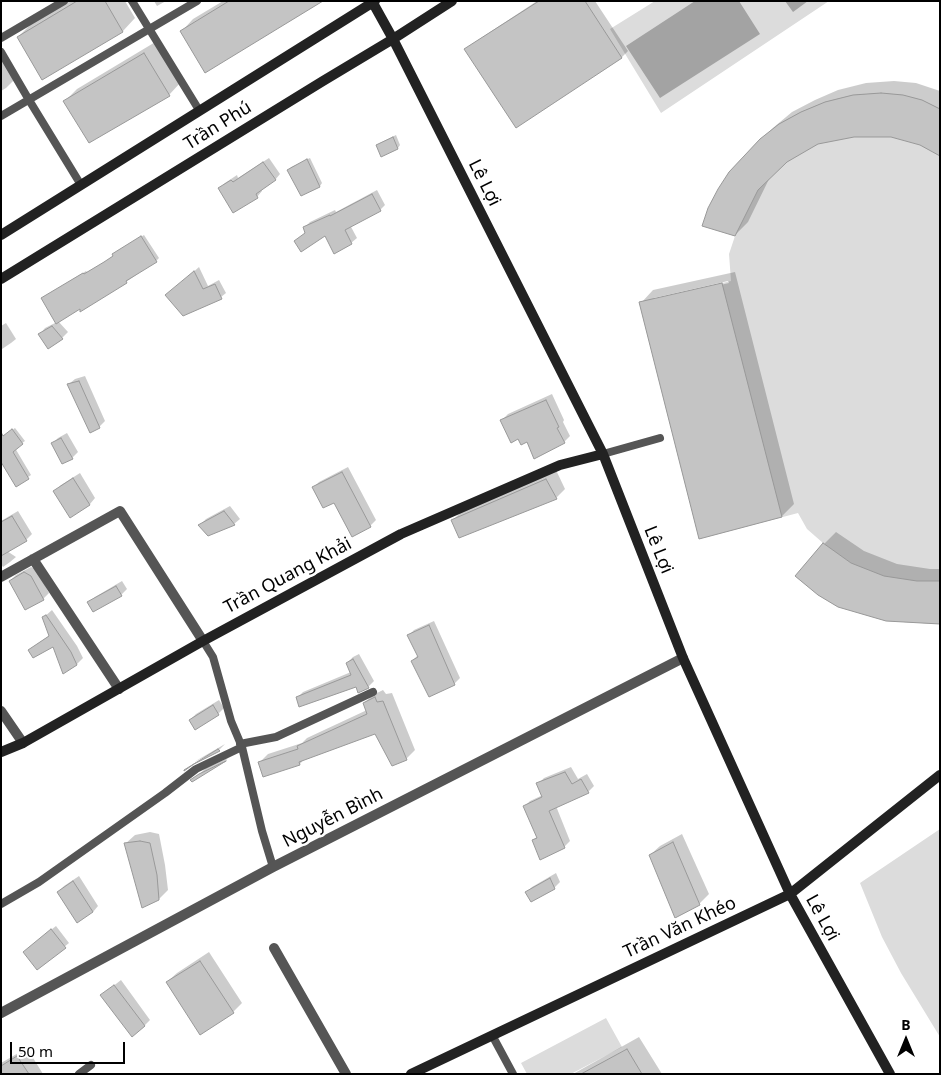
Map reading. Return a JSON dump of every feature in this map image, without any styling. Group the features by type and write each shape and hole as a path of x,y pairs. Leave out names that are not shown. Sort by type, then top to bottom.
{"street":[{"name":"Trần Phú","path":"4,278 452,1"},
{"name":"Trần Phú","path":"1,235 374,2"},
{"name":"Lê Lợi","path":"374,2 602,454 683,658 790,894 890,1074"},
{"path":"1,266 4,278"},
{"name":"Trần Quang Khải","path":"1,752 23,743 203,641 401,534 560,465 602,454"},
{"path":"1,576 120,511 203,641"},
{"path":"33,559 119,689"},
{"name":"Nguyễn Bình","path":"1,1013 273,867 683,658"},
{"path":"1,710 23,743"},
{"name":"Trần Văn Khéo","path":"411,1074 790,894 940,775"},
{"path":"274,948 346,1074"}],"lane":[{"path":"1,38 64,1"},
{"path":"132,1 199,110"},
{"path":"1,116 197,1"},
{"path":"1,52 82,185"},
{"path":"602,454 660,438"},
{"path":"203,641 213,657 231,721 241,746 273,867"},
{"path":"1,904 39,882 196,769 241,746 276,737 373,692"},
{"path":"492,1035 514,1074"},
{"path":"79,1074 91,1066"}],"shaded area":[{"path":"655,1 829,1 661,113 610,29"},
{"path":"695,1 739,1 760,34 660,98 626,46"},
{"path":"785,1 808,1 793,12"},
{"path":"881,93 903,95 922,100 940,109 940,623 936,624 886,621 838,607 818,595 795,576 823,543 807,529 798,513 699,539 639,302 731,281 729,254 735,236 702,226 729,172 760,139 779,124 825,102 853,95"},
{"path":"940,829 940,1037 901,973 882,937 860,883"},
{"path":"606,1018 622,1047 571,1074 527,1074 521,1063"}],"building":[{"path":"77,1 105,1 123,32 42,80 17,37"},
{"path":"229,1 323,1 205,73 180,31"},
{"path":"539,1 585,1 622,58 516,128 464,49"},
{"path":"144,53 170,96 89,143 63,101"},
{"path":"881,93 903,95 922,100 940,109 940,156 920,145 891,137 854,137 818,144 787,162 758,190 735,236 702,226 708,208 729,172 760,139 779,124 825,102 853,95"},
{"path":"393,137 398,149 381,157 376,145"},
{"path":"307,159 320,187 301,196 287,170"},
{"path":"263,162 276,180 256,194 258,198 233,213 218,188 231,180 233,182"},
{"path":"372,194 381,211 345,230 352,244 334,254 325,236 301,252 294,241 305,233 303,227 330,216"},
{"path":"141,236 157,262 80,312 80,309 56,324 41,298 104,262 113,256 112,254"},
{"path":"194,271 203,289 215,284 222,299 183,316 165,295"},
{"path":"722,283 782,517 699,539 639,302"},
{"path":"52,326 63,339 48,349 38,334"},
{"path":"79,381 100,428 90,433 67,384"},
{"path":"546,400 565,443 534,459 527,442 521,445 518,439 511,443 500,420"},
{"path":"12,429 23,444 13,452 29,479 16,487 1,462 1,432 3,436"},
{"path":"61,438 73,459 62,464 51,443"},
{"path":"342,472 371,527 352,537 334,503 323,508 312,487"},
{"path":"73,478 90,505 70,518 53,491"},
{"path":"546,479 557,499 459,538 451,520"},
{"path":"224,511 235,525 208,536 198,525"},
{"path":"12,516 27,541 1,556 1,522"},
{"path":"823,543 851,563 884,576 917,581 940,581 940,624 886,621 838,607 818,595 795,576"},
{"path":"24,572 31,576 44,600 25,610 9,581"},
{"path":"116,586 122,596 93,612 87,602"},
{"path":"46,615 71,652 77,665 63,674 53,647 33,658 28,650 49,636 42,617"},
{"path":"429,625 455,685 429,697 411,661 418,657 407,635"},
{"path":"353,659 369,688 358,693 356,687 299,707 296,697 351,675 346,663"},
{"path":"375,697 377,702 383,701 407,760 392,766 375,734 299,762 300,765 263,777 258,762 298,749 297,746 367,714 363,703"},
{"path":"213,705 219,715 195,730 189,720"},
{"path":"218,749 220,751 184,771 184,770"},
{"path":"226,761 192,782 190,780 199,774"},
{"path":"565,772 572,784 581,779 589,793 549,811 565,848 540,860 532,840 537,838 523,806 542,797 536,783"},
{"path":"140,841 150,843 157,875 159,900 142,908 124,843"},
{"path":"673,842 700,905 675,918 649,855"},
{"path":"550,878 555,889 531,902 525,892"},
{"path":"73,881 93,912 77,923 57,892"},
{"path":"51,929 66,948 37,970 23,952"},
{"path":"200,961 234,1013 200,1035 166,982"},
{"path":"114,985 145,1026 132,1037 100,995"},
{"path":"627,1049 642,1074 581,1074"},
{"path":"17,1056 29,1074 1,1074 1,1066"}]}
